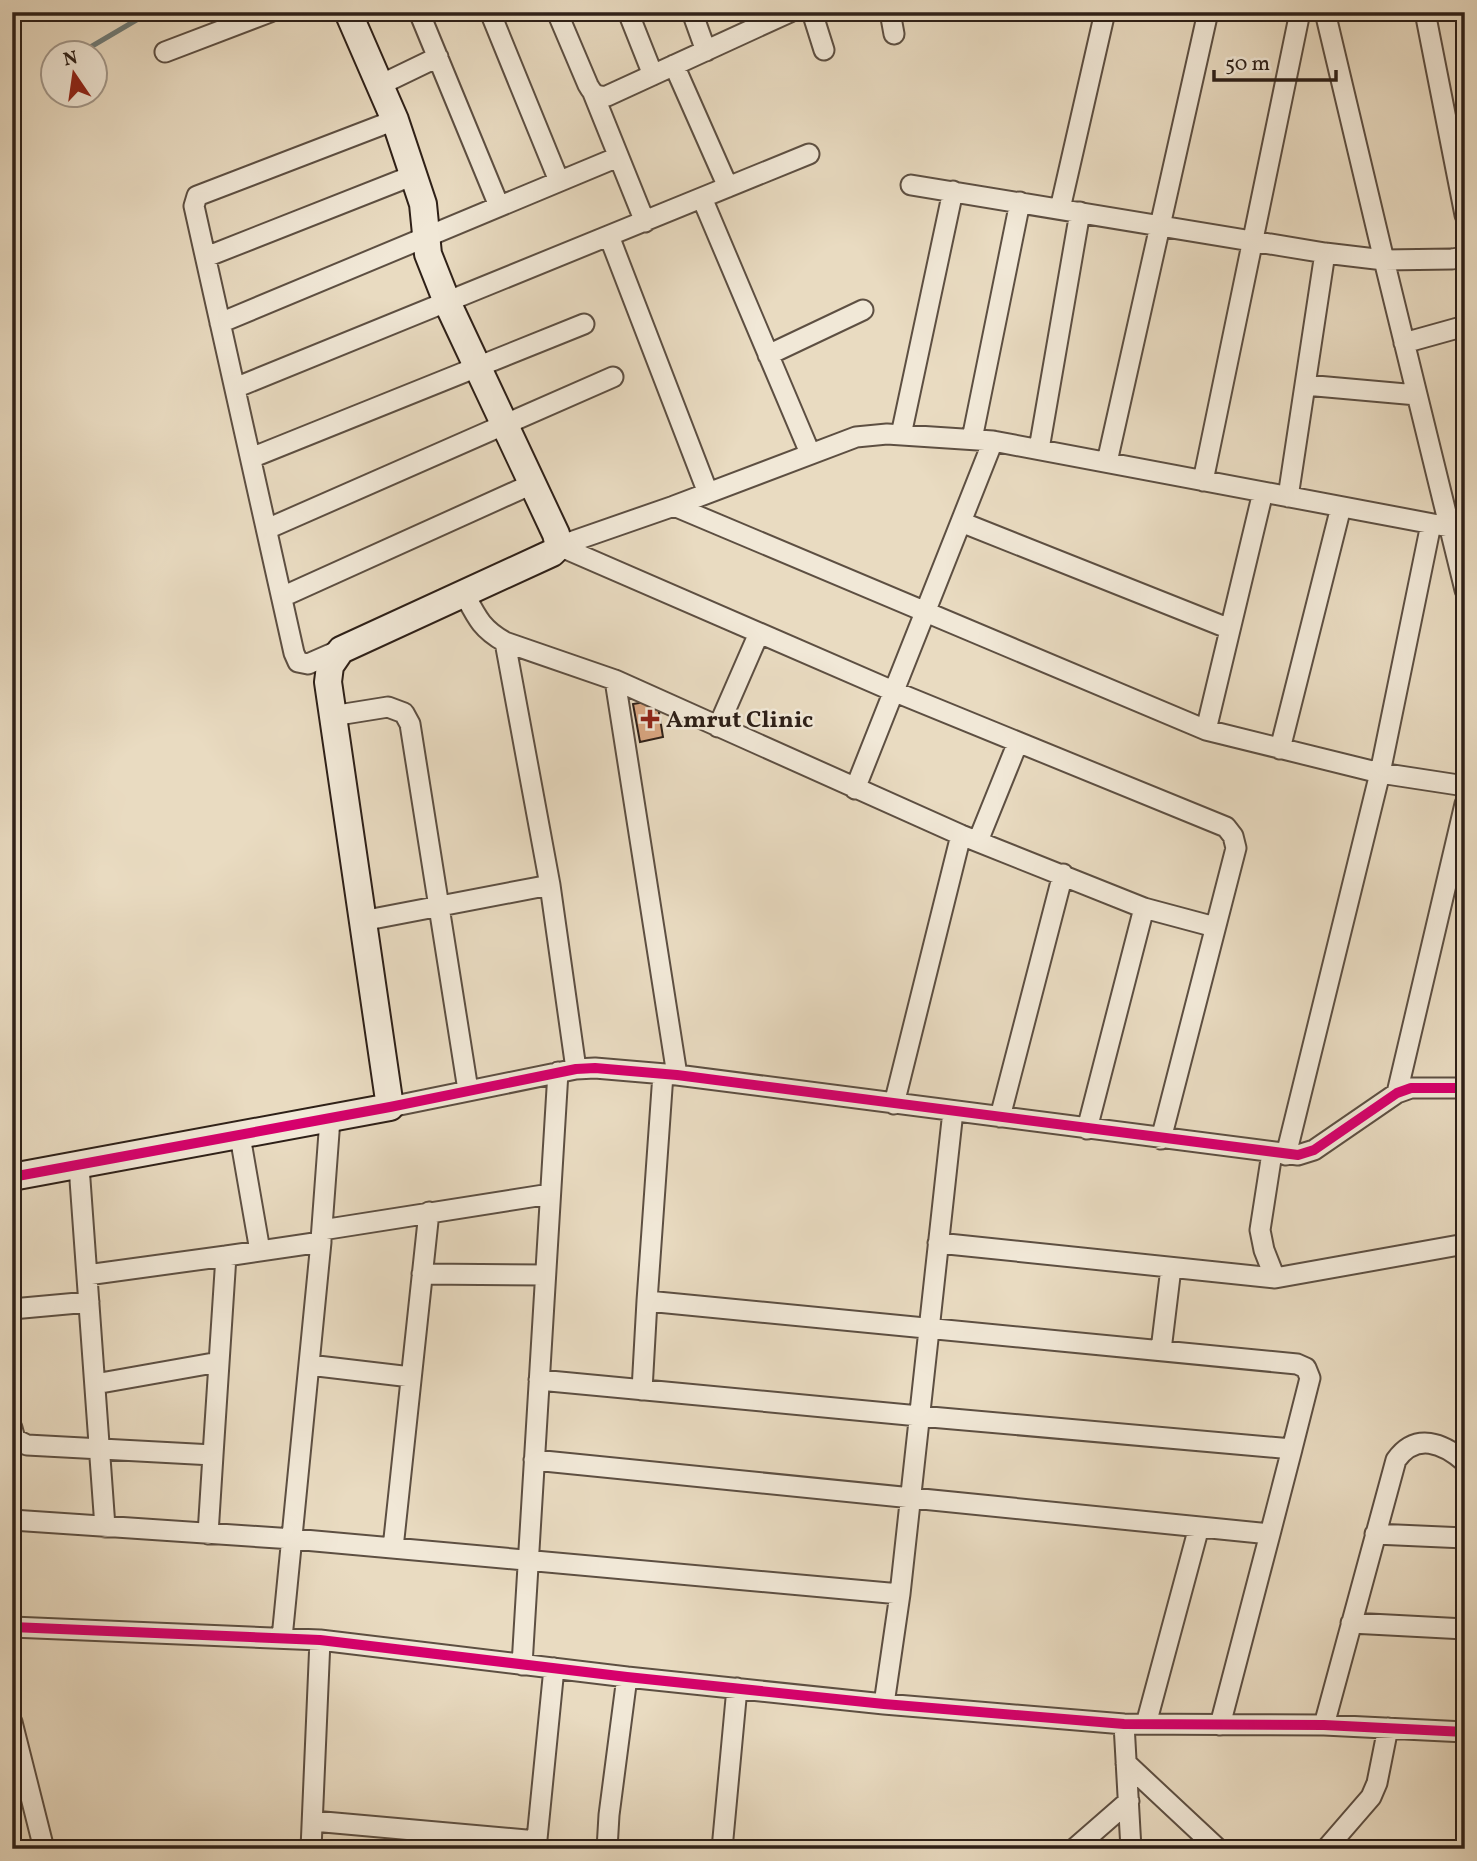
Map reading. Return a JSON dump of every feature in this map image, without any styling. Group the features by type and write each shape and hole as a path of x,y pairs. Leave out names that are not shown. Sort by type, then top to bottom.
{"street":[{"path":"165,52 270,12"},
{"path":"348,12 395,120 414,176 426,219 428,254 447,302 556,534 559,546"},
{"path":"419,12 499,206"},
{"path":"489,12 559,181"},
{"path":"558,12 645,222"},
{"path":"628,12 653,75"},
{"path":"692,12 706,51"},
{"path":"593,93 607,96 790,12"},
{"path":"812,12 824,50"},
{"path":"890,12 894,34"},
{"path":"1060,209 1105,12"},
{"path":"1107,462 1208,12"},
{"path":"1203,481 1300,12"},
{"path":"1325,12 1417,396 1440,526 1465,590"},
{"path":"1425,12 1465,215"},
{"path":"380,85 438,57"},
{"path":"674,65 728,187"},
{"path":"395,120 197,196 194,206 298,662 308,664 465,595 552,553 559,546 674,506 810,453 872,434 993,441 1440,526"},
{"path":"235,388 809,154"},
{"path":"220,323 618,157"},
{"path":"206,257 414,176"},
{"path":"911,184 1325,253 1384,260 1465,257"},
{"path":"901,435 953,191"},
{"path":"702,198 810,453"},
{"path":"972,439 1020,202"},
{"path":"1039,449 1080,212"},
{"path":"609,236 708,493"},
{"path":"1288,497 1325,253"},
{"path":"768,355 863,310"},
{"path":"251,457 584,324"},
{"path":"1404,343 1465,326"},
{"path":"267,529 614,377"},
{"path":"1305,385 1417,396"},
{"path":"855,789 993,441"},
{"path":"282,597 532,484"},
{"path":"1206,730 1263,492"},
{"path":"674,506 1206,730 1380,773 1465,786"},
{"path":"1280,749 1341,507"},
{"path":"961,522 1230,629"},
{"path":"1275,1278 1264,1250 1260,1230 1380,773 1440,526"},
{"path":"559,546 893,691 1226,827 1233,836 1236,848 1161,1139"},
{"path":"465,595 478,621 489,633 505,642 615,680 969,838 1144,908 1215,927"},
{"path":"718,727 759,633"},
{"path":"505,642 550,885 567,1070 551,1194 522,1665"},
{"path":"341,650 330,666 327,682 390,1107"},
{"path":"615,680 670,1074 647,1301 642,1390"},
{"path":"332,716 388,707 404,713 410,723 468,1090"},
{"path":"894,1104 969,838 1018,742"},
{"path":"1397,1093 1465,804"},
{"path":"1000,1118 1063,874"},
{"path":"362,921 550,885"},
{"path":"1087,1129 1144,908"},
{"path":"12,1177 330,1119 567,1070 595,1068 670,1074 1298,1155 1314,1150 1397,1093 1412,1088 1465,1088"},
{"path":"884,1704 900,1594 953,1111"},
{"path":"282,1638 322,1236 330,1119"},
{"path":"240,1136 260,1251"},
{"path":"79,1166 105,1527"},
{"path":"87,1275 260,1251 429,1212 551,1194"},
{"path":"393,1548 429,1212"},
{"path":"938,1243 1275,1278 1465,1244"},
{"path":"208,1534 226,1256"},
{"path":"1161,1350 1171,1268"},
{"path":"422,1274 545,1275"},
{"path":"647,1301 1161,1350 1297,1364 1306,1368 1310,1378 1220,1725"},
{"path":"12,1309 89,1302"},
{"path":"95,1384 219,1362"},
{"path":"309,1365 411,1377"},
{"path":"539,1380 1292,1449"},
{"path":"12,1428 15,1439 27,1445 213,1455"},
{"path":"1324,1725 1396,1460 1404,1449 1417,1444 1432,1443 1450,1449 1465,1462"},
{"path":"534,1460 1270,1534"},
{"path":"12,1520 293,1539 900,1594"},
{"path":"1146,1724 1199,1527"},
{"path":"1375,1534 1465,1538"},
{"path":"1351,1623 1465,1629"},
{"path":"12,1627 320,1640 627,1677 884,1704 1124,1724 1324,1725 1465,1732"},
{"path":"311,1849 320,1640"},
{"path":"313,1821 536,1845 554,1668"},
{"path":"607,1849 627,1677"},
{"path":"722,1849 737,1688"},
{"path":"12,1722 44,1849"},
{"path":"1124,1724 1131,1849"},
{"path":"1326,1849 1371,1797 1377,1783 1388,1728"},
{"path":"1126,1763 1218,1849"},
{"path":"1074,1849 1129,1801"}],"building":[{"path":"657,700 663,737 640,742 633,704"}],"waterway":[{"path":"106,38 150,12"}],"cycle path":[{"path":"12,1177 390,1107 576,1069 595,1068 677,1075 1298,1155 1314,1150 1397,1093 1411,1088 1465,1088"},
{"path":"12,1627 320,1640 627,1677 884,1704 1124,1724 1324,1725 1465,1732"}],"place":[{"name":"Amrut Clinic","path":"650,719"}]}
